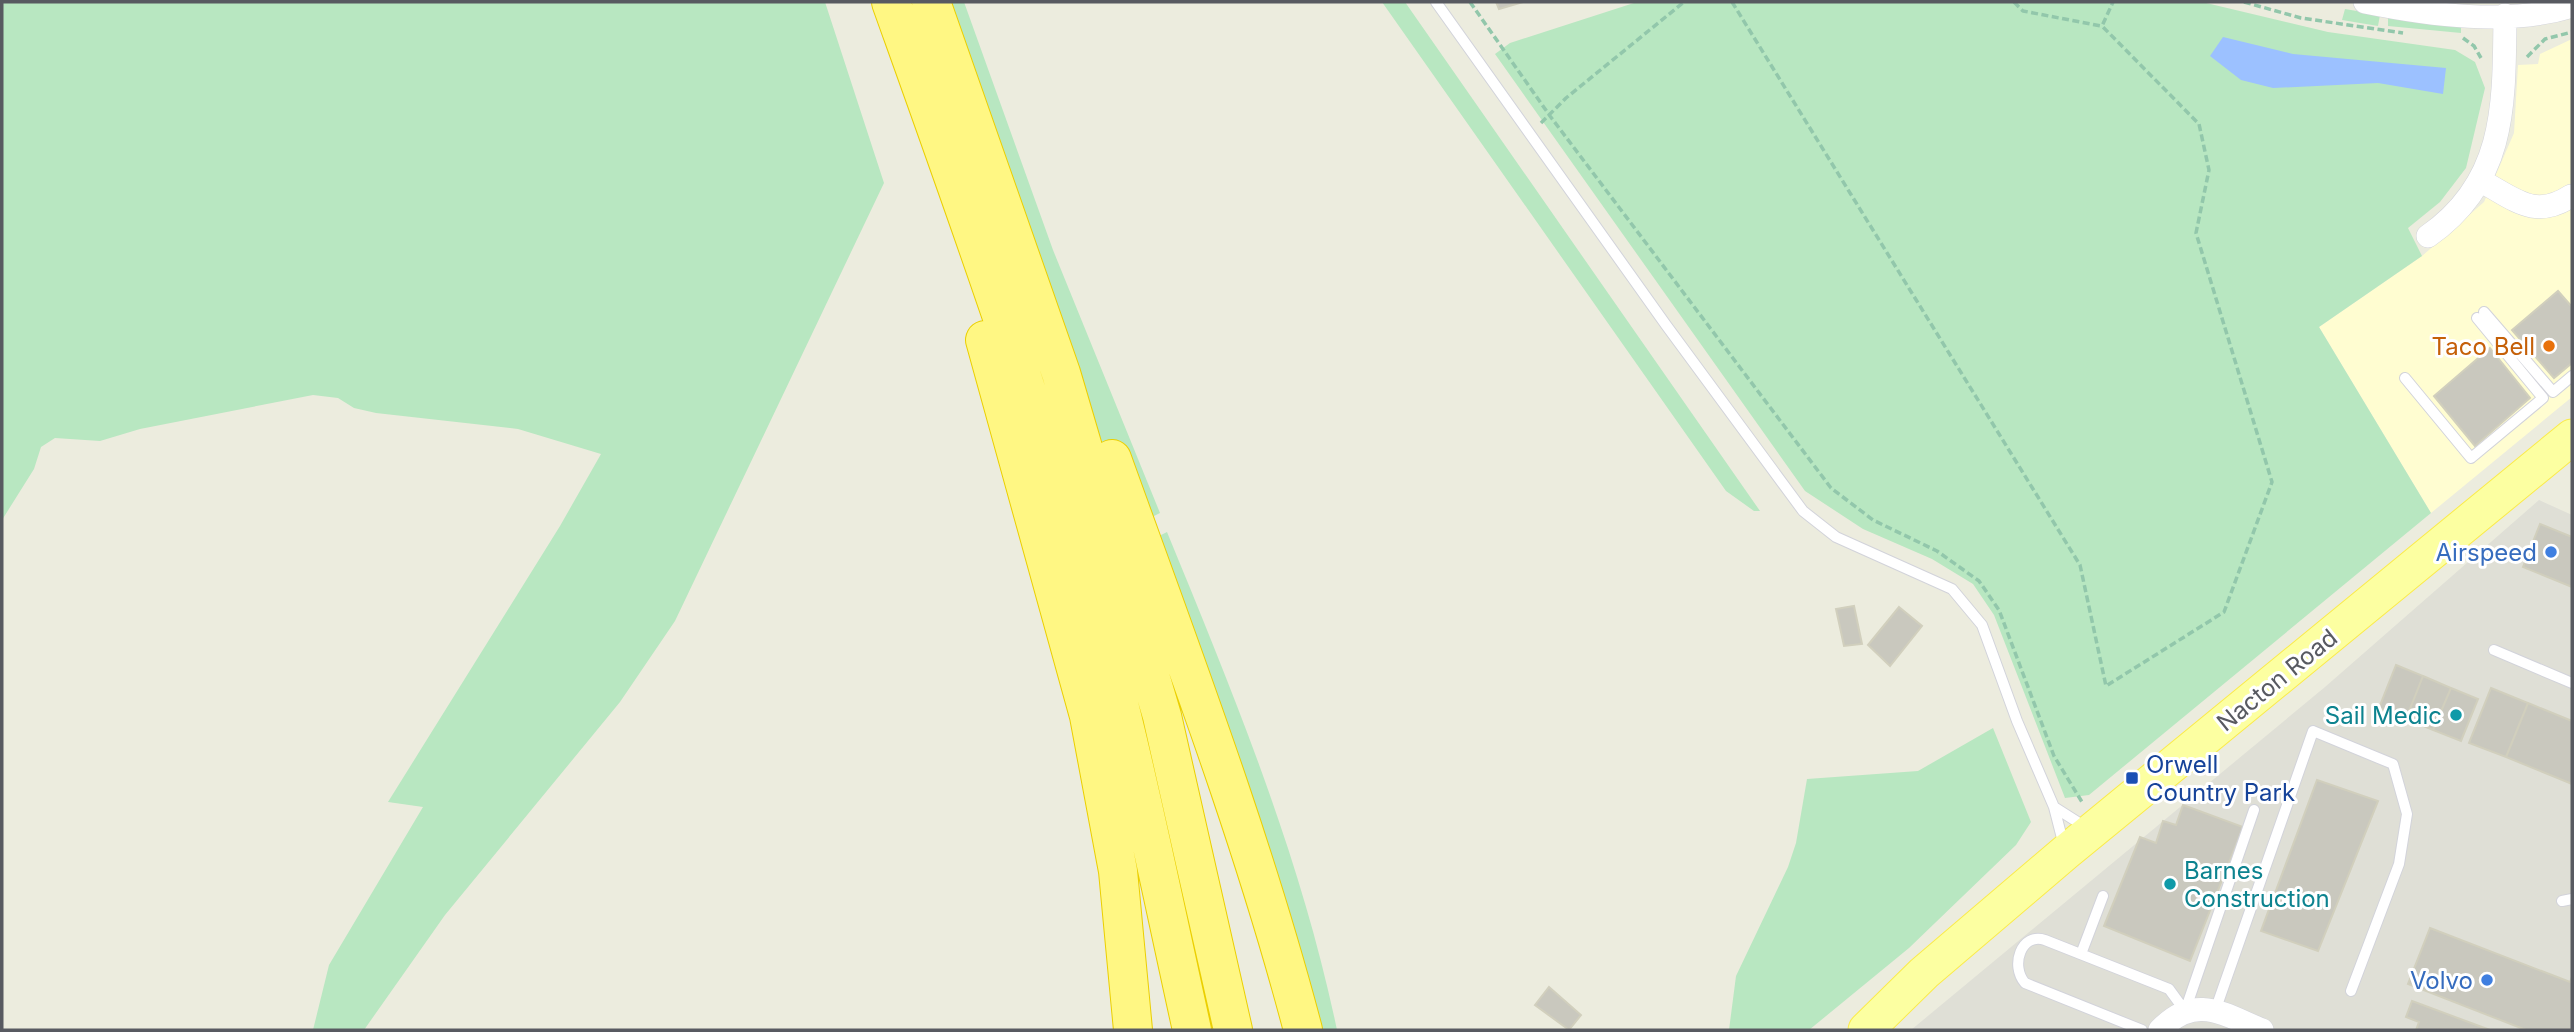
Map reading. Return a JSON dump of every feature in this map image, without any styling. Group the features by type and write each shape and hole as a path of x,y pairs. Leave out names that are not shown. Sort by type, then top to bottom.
{"highway":[{"path":"891,2 999,299 1071,531 1119,704 1192,1030"},
{"path":"931,2 1061,373 1162,716 1233,1030"},
{"path":"972,230 977,311 1089,716 1118,871 1133,1030"},
{"path":"1061,373 1110,454 1197,693 1276,926 1304,1030"}],"main road":[{"name":"Nacton Road","path":"1866,1030 1924,973 2082,831 2570,440"}],"street":[{"path":"2365,2 2450,13 2505,15 2553,12 2572,6"},
{"path":"2428,236 2465,205 2481,181 2493,150 2500,119 2505,15"},
{"path":"2481,181 2533,209 2558,204 2571,196"},
{"path":"2160,1030 2172,1018 2196,1008 2215,1011 2262,1030"}],"lane":[{"path":"1436,2 1528,134 1803,511 1836,537 1952,589 1982,625 2017,721 2054,807 2082,831"},
{"path":"2404,378 2471,458 2543,398 2481,315 2553,392 2572,376"},
{"path":"2494,650 2572,683"},
{"path":"2215,1011 2314,731 2393,764 2407,814 2399,864 2351,991"},
{"path":"2054,807 2082,831"},
{"path":"2185,1011 2254,810"},
{"path":"2081,954 2103,895"},
{"path":"2142,1030 2025,983 2017,975 2017,958 2033,938 2169,989 2185,1011"}],"path":[{"path":"1470,2 1550,116 1831,488 1873,520 1937,551 1979,581 1999,610 2082,831"},
{"path":"1528,134 1566,98 1684,2"},
{"path":"1732,2 2080,565 2106,686 2224,612 2272,482 2196,233 2209,170 2199,124 2102,26 2023,11 2014,2"},
{"path":"2102,26 2113,2"}],"shaded area":[{"path":"2572,39 2572,397 2431,513 2319,327 2422,256 2484,202 2514,133 2518,65 2538,64 2540,54"},
{"path":"2539,500 2572,515 2572,1030 1911,1030 2325,687"}],"green space":[{"path":"2,2 825,2 884,183 675,621 620,702 445,915 364,1030 313,1030 329,965 423,807 388,802 560,526 601,454 518,429 376,413 354,408 338,398 313,395 140,429 100,441 55,438 41,447 34,469 2,520"},
{"path":"940,2 964,2 1053,250 1160,513 1152,517 1159,536 1167,532 1241,716 1305,902 1337,1030 1318,1030 1115,476 984,131"},
{"path":"1382,2 1405,2 1760,511 1754,511 1726,491"},
{"path":"1637,2 2202,2 2328,32 2455,50 2475,62 2485,88 2466,168 2440,202 2408,228 2422,256 2319,327 2431,513 2089,795 2065,798 1994,615 1973,584 1932,559 1863,529 1805,491 1495,54 1510,43"},
{"path":"2345,9 2380,15 2378,26 2342,20"},
{"path":"2388,16 2461,22 2461,33 2388,26"},
{"path":"1993,728 2031,822 2016,845 1909,948 1809,1030 1729,1030 1736,976 1788,867 1796,843 1807,779 1918,771"}],"water":[{"path":"2223,37 2293,54 2446,68 2443,94 2378,83 2273,88 2241,80 2210,56"}],"building":[{"path":"1496,2 1523,2 1499,9"},
{"name":"Taco Bell","path":"2558,291 2572,307 2572,363 2554,378 2512,330"},
{"path":"2490,348 2530,398 2475,446 2434,396"},
{"name":"Airspeed","path":"2540,524 2572,537 2572,587 2523,567"},
{"path":"1854,606 1862,644 1844,646 1836,609"},
{"path":"1899,607 1922,626 1890,666 1868,645"},
{"path":"2396,665 2423,676 2406,719 2379,708"},
{"path":"2423,676 2451,688 2433,730 2406,719"},
{"name":"Sail Medic","path":"2451,688 2478,699 2461,741 2433,730"},
{"path":"2491,688 2528,703 2506,757 2469,743"},
{"path":"2528,703 2572,721 2572,784 2506,757"},
{"path":"2317,780 2378,801 2318,951 2261,931"},
{"name":"Barnes Construction","path":"2183,805 2243,827 2190,961 2104,926 2140,837 2156,843 2163,821 2176,825"},
{"name":"Volvo","path":"2430,928 2570,982 2572,977 2572,1030 2526,1030 2408,984"},
{"path":"1549,987 1581,1015 1569,1030 1535,1005"},
{"path":"2412,1001 2490,1030 2416,1030 2419,1022 2406,1017"}],"place":[{"name":"Taco Bell","path":"2549,346"},
{"name":"Airspeed","path":"2551,552"},
{"name":"Sail Medic","path":"2456,715"},
{"name":"Orwell Country Park","path":"2132,778"},
{"name":"Barnes Construction","path":"2170,884"},
{"name":"Volvo","path":"2487,980"}]}
